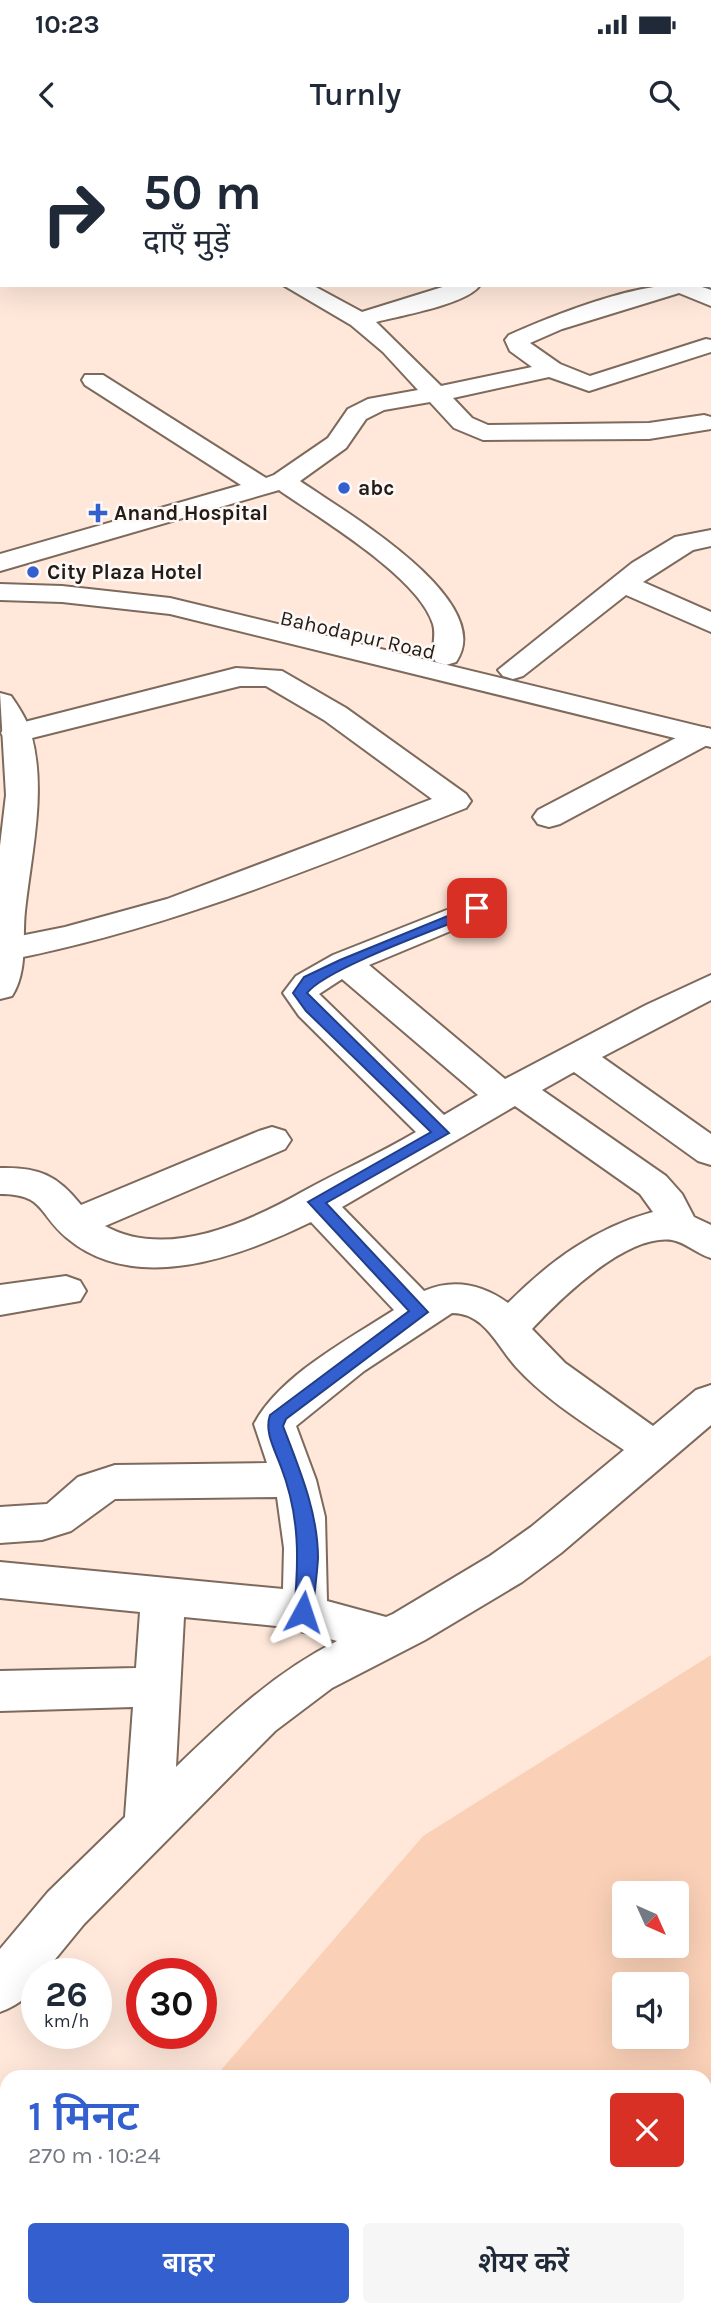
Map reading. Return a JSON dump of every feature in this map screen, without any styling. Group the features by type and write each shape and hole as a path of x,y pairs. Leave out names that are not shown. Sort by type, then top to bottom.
{"street":[{"path":"298,287 359,320 391,347 463,423 483,432 649,431 704,423"},
{"path":"359,320 441,297 464,287"},
{"path":"673,287 586,313 517,341 518,346 551,369 589,384 677,356 703,357"},
{"path":"684,287 711,299"},
{"path":"0,563 273,484 337,443 357,414 377,404 436,396 551,369"},
{"path":"94,380 273,484 390,557 421,585 446,621 450,634 446,656"},
{"path":"513,670 626,585 642,569 685,543 711,538"},
{"name":"Bahodapur Road","path":"0,579 72,582 160,592 364,633 446,656 513,670 708,731"},
{"path":"626,585 711,623"},
{"path":"0,592 62,594 170,606 708,731"},
{"path":"8,949 51,942 143,916 239,884 455,801 335,714 272,677 236,677 166,698 16,733"},
{"path":"0,702 16,733 22,795 8,916 8,949 0,988"},
{"path":"549,817 708,731"},
{"path":"441,1133 311,1008 300,993 309,981 345,963 477,908"},
{"path":"345,963 510,1093 653,1185 694,1235"},
{"path":"0,1181 23,1181 38,1185 93,1238 114,1247 152,1254 187,1252 223,1242 316,1202 510,1093 711,986"},
{"path":"576,1058 711,1152"},
{"path":"75,1223 272,1140"},
{"path":"316,1202 420,1312"},
{"path":"656,1449 596,1409 526,1353 512,1337 511,1326 532,1303 579,1265 630,1233 658,1226 694,1235"},
{"path":"0,1300 66,1291"},
{"path":"303,1612 309,1557 305,1519 295,1480 275,1426 278,1415 420,1312 441,1300 459,1296 471,1299 511,1326"},
{"path":"0,1987 66,1908 259,1717 316,1674 390,1637 506,1569 656,1449 711,1401"},
{"path":"0,1525 56,1519 69,1511 88,1489 115,1482 295,1480"},
{"path":"0,1580 163,1597 233,1601 303,1612 390,1637"},
{"path":"149,1826 163,1597"},
{"path":"0,1691 157,1687"}],"shaded area":[{"path":"711,1655 711,2070 221,2070 423,1836"}],"place":[{"name":"abc","path":"344,488"},
{"name":"Anand Hospital","path":"98,513"},
{"name":"City Plaza Hotel","path":"33,572"}],"route":[{"path":"303,1612 309,1557 305,1519 295,1480 275,1426 278,1415 284,1408 420,1312 316,1202 441,1133 311,1008 300,993 302,986 309,981 345,963 477,908"}]}
